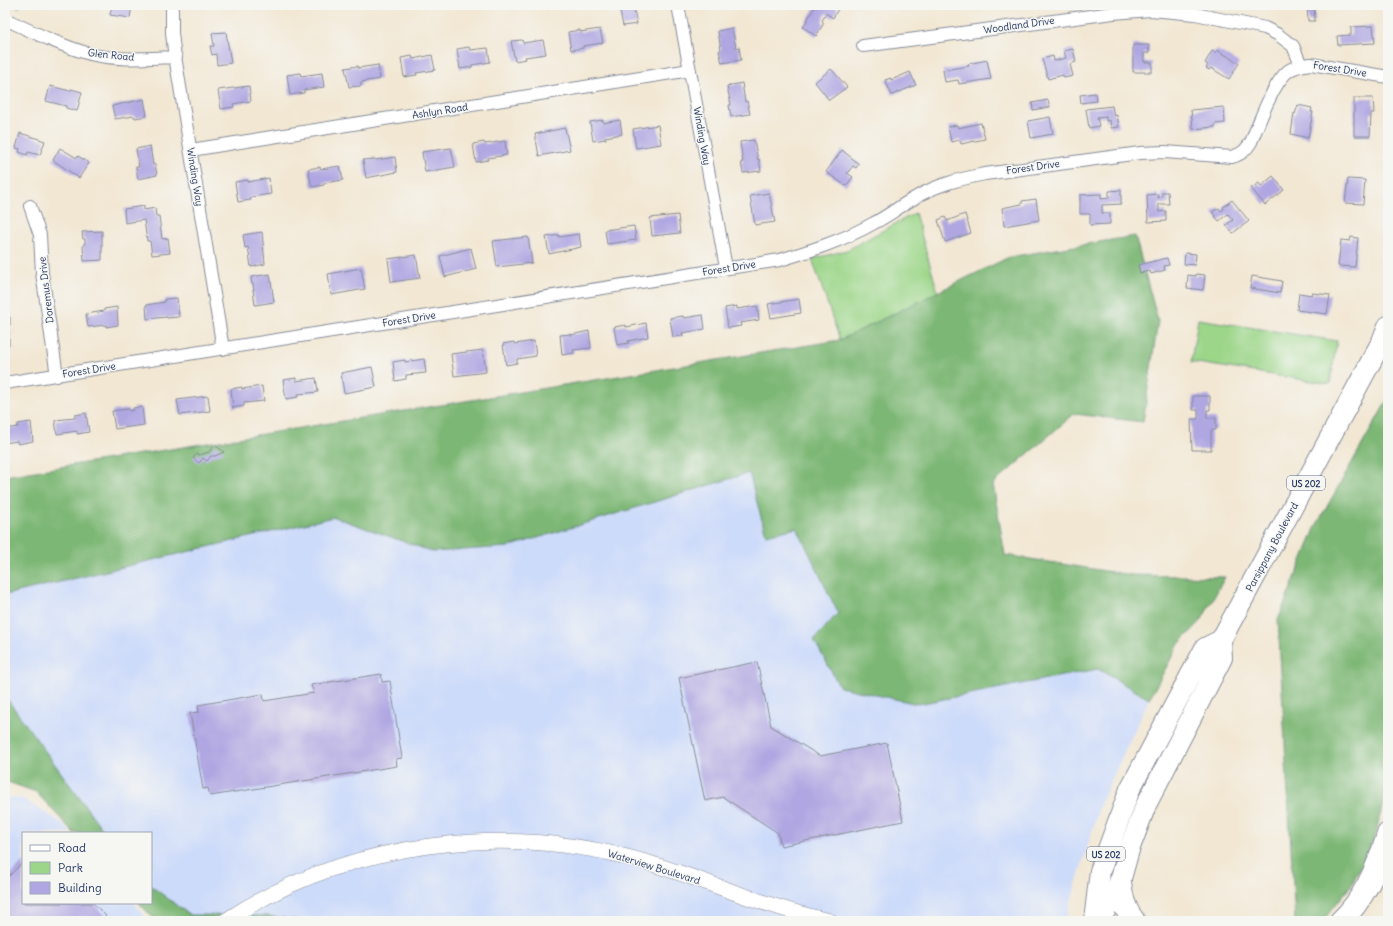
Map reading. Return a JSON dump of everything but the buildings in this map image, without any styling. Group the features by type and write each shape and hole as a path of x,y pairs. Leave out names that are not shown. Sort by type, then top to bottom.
{"highway":[{"path":"1341,921 1352,910 1365,891 1379,861 1388,834"},
{"path":"1120,882 1124,905 1128,914 1134,921"}],"main road":[{"name":"Parsippany Boulevard","path":"1100,921 1120,882 1129,850 1146,805 1222,658 1221,640 1266,559 1382,341 1388,326"},
{"name":"US 202","path":"1094,921 1100,871 1130,789 1205,648 1221,640"}],"street":[{"name":"Winding Way","path":"172,5 172,33 223,349"},
{"name":"Winding Way","path":"678,5 726,268"},
{"name":"Woodland Drive","path":"862,46 1113,13 1151,10 1195,14 1265,28 1277,34 1293,46 1301,65"},
{"name":"Glen Road","path":"5,19 68,47 92,54 117,58 176,57"},
{"name":"Forest Drive","path":"5,384 780,260 812,251 846,238 874,224 914,198 937,187 960,179 985,174 1140,153 1166,152 1232,157 1240,155 1247,149 1251,142 1273,91 1288,71 1301,65 1311,64 1388,77"},
{"name":"Ashlyn Road","path":"191,150 690,70"},
{"name":"Doremus Drive","path":"30,206 40,235 42,273 57,376"},
{"name":"Waterview Boulevard","path":"225,921 275,891 332,869 408,849 480,842 519,842 561,845 614,854 649,863 780,908 830,921"}],"shaded area":[{"path":"749,473 766,535 797,528 838,613 814,640 918,704 1098,669 1149,699 1100,805 1065,921 306,921 266,916 190,915 152,887 152,832 104,832 5,696 5,595 334,517 433,552 508,547"},
{"path":"5,797 23,799 59,821 70,832 22,832 22,904 135,904 149,921 5,921"}],"green space":[{"path":"915,213 938,293 840,340 812,259 847,250"},
{"path":"1135,236 1158,321 1143,422 1074,414 993,484 1005,555 1131,575 1225,577 1201,621 1179,644 1149,699 1098,669 918,704 840,687 814,640 838,613 797,528 766,535 749,473 508,547 433,552 334,517 5,595 5,476 840,340 1009,257"},
{"path":"1198,319 1337,341 1330,384 1191,362"},
{"path":"1388,399 1388,781 1375,837 1352,884 1326,917 1314,921 1295,921 1278,620 1316,526"},
{"path":"5,696 104,832 73,832 36,792 5,781"},
{"path":"152,887 190,915 266,916 306,921 156,921 140,904 152,904"}]}
